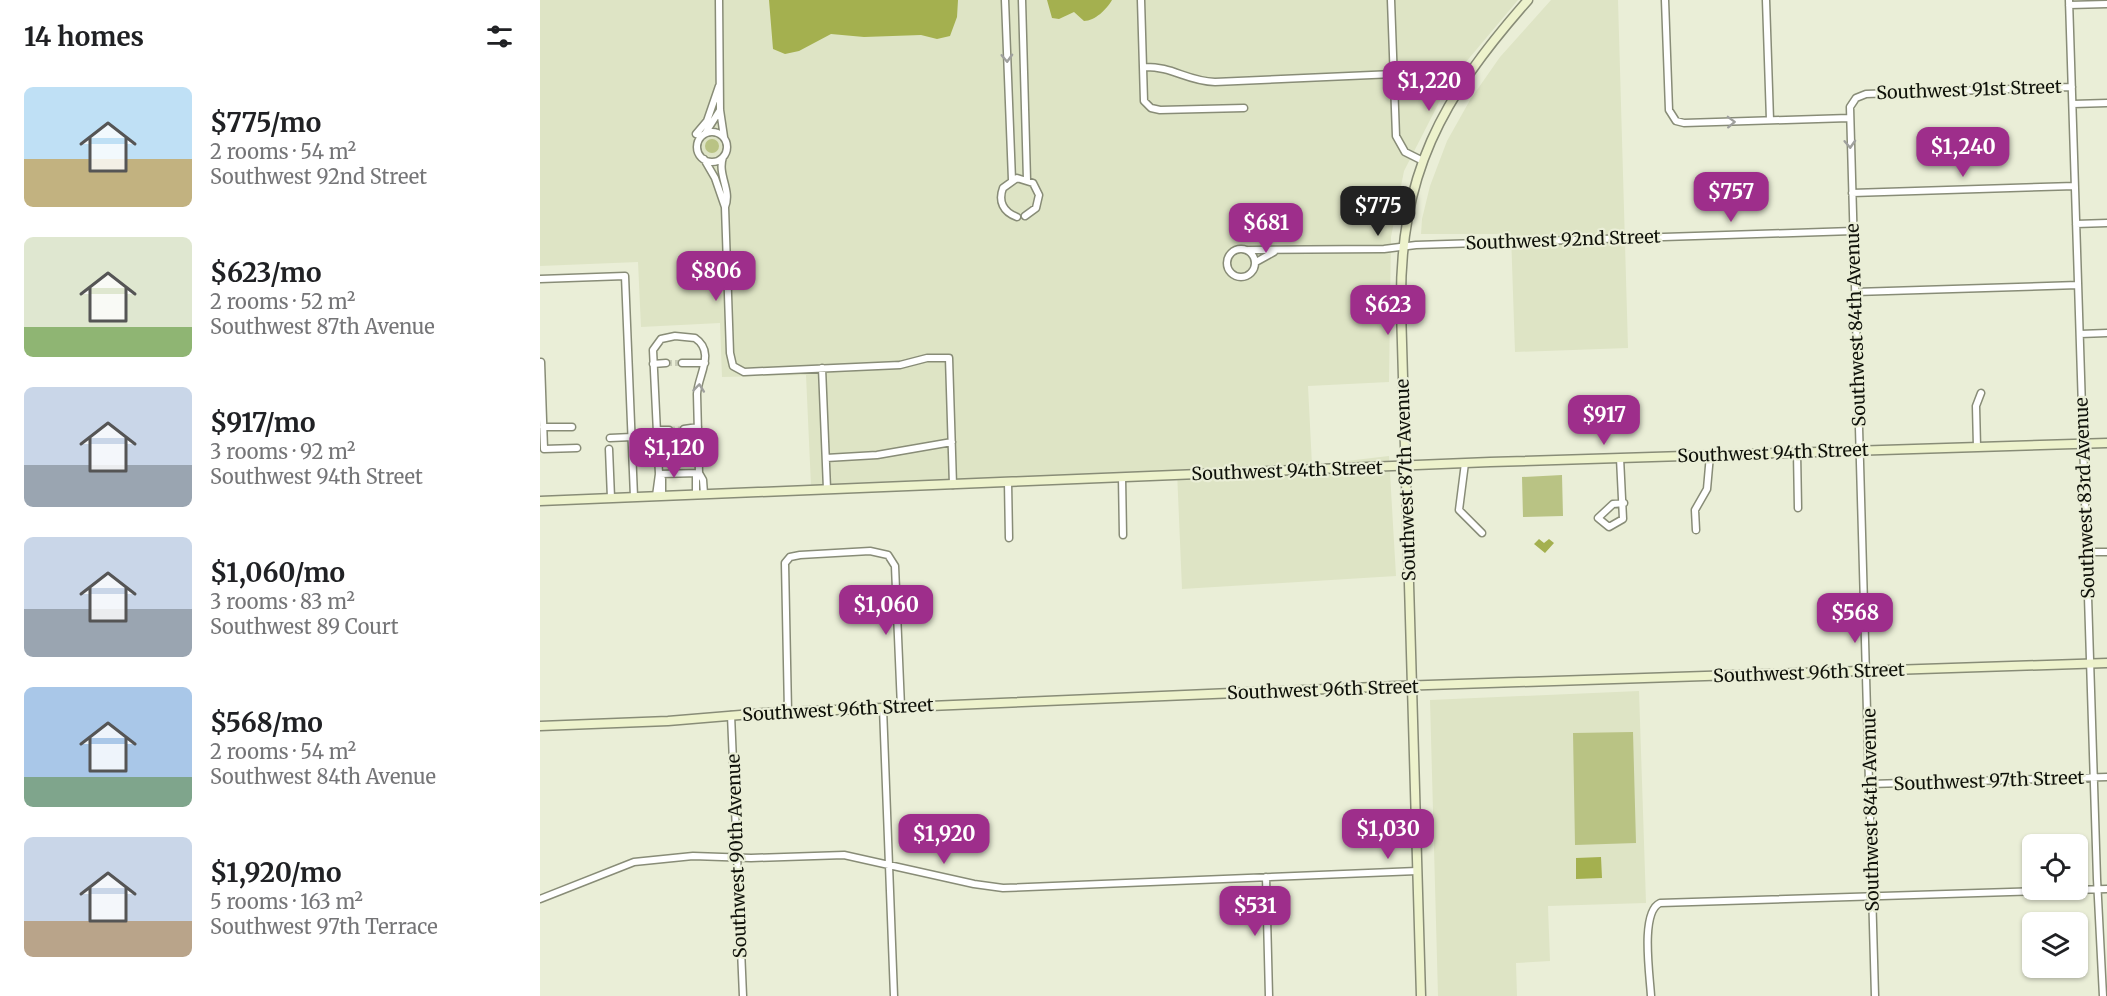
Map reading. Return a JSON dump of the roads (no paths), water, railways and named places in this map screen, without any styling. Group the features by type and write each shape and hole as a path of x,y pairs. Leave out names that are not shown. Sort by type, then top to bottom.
{"street":[{"path":"719,0 720,110 727,148 720,169 727,195 725,207 730,358 736,369 744,372 900,365 927,358 949,358 953,485"},
{"path":"1005,0 1012,180"},
{"path":"1022,0 1027,180"},
{"path":"1141,0 1144,100 1155,110 1244,108"},
{"path":"1391,0 1397,139 1407,153 1423,160"},
{"name":"Southwest 87th Avenue","path":"1421,996 1400,292 1403,246 1409,208 1423,160 1443,115 1464,78 1528,0"},
{"path":"1665,0 1669,110 1673,119 1684,123 1849,118"},
{"path":"1766,0 1770,120"},
{"path":"2069,2 2107,4"},
{"name":"Southwest 83rd Avenue","path":"2069,2 2103,996"},
{"path":"1143,67 1165,67 1192,80 1215,82 1394,74"},
{"path":"696,134 707,120 720,86"},
{"name":"Southwest 91st Street","path":"1849,118 1852,102 1866,94 2072,87"},
{"name":"Southwest 91st Street","path":"2073,104 2107,104"},
{"path":"720,110 706,133 699,139 697,146 698,153 715,178 725,207"},
{"name":"Southwest 84th Avenue","path":"1849,118 1875,996"},
{"path":"706,133 718,132 724,137"},
{"path":"704,159 714,162 723,157"},
{"path":"1017,217 1006,211 1000,200 1003,188 1012,180 1027,180 1037,189 1039,195 1036,208 1026,216"},
{"path":"1852,193 2076,186"},
{"path":"2076,224 2107,223"},
{"name":"Southwest 92nd Street","path":"1248,250 1274,252 1853,231"},
{"path":"1238,249 1248,250 1256,262 1253,271 1246,276 1237,277 1230,272 1227,263 1230,254 1238,249"},
{"name":"Southwest 92nd Street","path":"1256,262 1274,252"},
{"path":"540,279 625,276 634,497"},
{"path":"1855,292 2078,285"},
{"path":"2080,334 2107,333"},
{"path":"659,496 662,479 658,474 653,364 656,344 661,339 675,336 690,337 700,342 705,363 698,383 699,473 703,480 700,495"},
{"path":"542,362 544,449 577,448"},
{"path":"653,364 666,363"},
{"path":"682,363 705,363"},
{"path":"822,368 827,489"},
{"path":"1977,447 1976,406 1981,393"},
{"path":"543,427 572,426"},
{"path":"684,429 698,427"},
{"path":"657,430 669,430"},
{"path":"610,438 632,437"},
{"path":"826,458 877,455 952,442"},
{"name":"Southwest 94th Street","path":"540,501 1620,458 2107,443"},
{"path":"609,449 611,498"},
{"path":"1797,452 1798,508"},
{"path":"1696,530 1695,510 1707,489 1710,455"},
{"path":"1620,458 1625,512 1620,523 1610,527 1600,522 1598,518 1607,507 1624,502"},
{"path":"1465,464 1459,510 1482,533"},
{"path":"658,474 699,473"},
{"path":"1122,477 1123,535"},
{"path":"1008,482 1009,538"},
{"path":"788,712 784,563 790,557 870,551 890,557 895,566 901,707"},
{"path":"2087,552 2107,552"},
{"name":"Southwest 96th Street","path":"540,726 668,721 788,712 1412,686 2107,663"},
{"path":"883,708 894,996"},
{"name":"Southwest 90th Avenue","path":"731,715 743,996"},
{"name":"Southwest 97th Street","path":"1870,784 2107,777"},
{"path":"540,899 634,862 686,856 737,858 844,855 890,867 1003,888 1417,871"},
{"path":"1266,877 1269,996"},
{"path":"1651,996 1648,925 1653,908 1665,903 2107,889"}],"tunnel":[{"path":"666,363 682,363"},
{"path":"669,430 684,429"}]}
